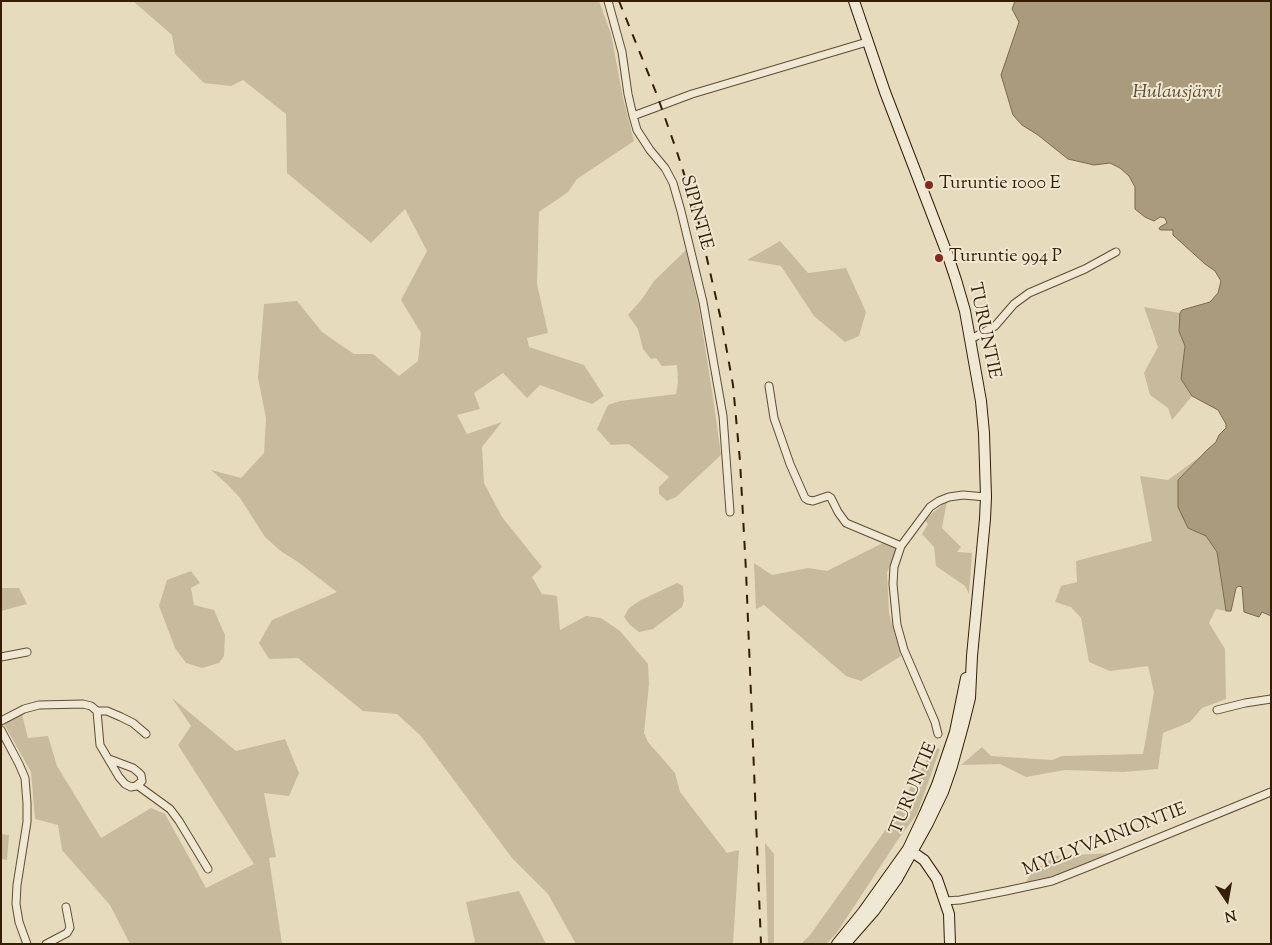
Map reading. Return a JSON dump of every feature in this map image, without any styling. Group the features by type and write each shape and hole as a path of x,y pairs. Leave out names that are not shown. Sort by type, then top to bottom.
{"main road":[{"name":"TURUNTIE","path":"837,944 910,851 928,823 943,792 958,749 970,698 986,497 981,401 965,310 932,211 888,101 854,1"},
{"name":"TURUNTIE","path":"845,944 874,911 897,879 910,851"},
{"path":"910,851 924,860 937,879 945,901 950,925 950,944"}],"street":[{"name":"SIPINTIE","path":"608,1 622,52 628,94 637,130 665,168 673,183 682,211 703,302 723,416 730,512"},
{"path":"633,116 692,94 867,42"},
{"path":"971,339 996,326 1014,304 1029,293 1084,269 1116,252"},
{"path":"769,386 774,418 790,464 805,498 813,501 828,496 846,523 901,546"},
{"path":"938,734 935,722 904,650 897,625 893,584 894,567 901,546 930,508 940,500 963,495 986,497"},
{"path":"1,657 27,652"},
{"path":"1217,710 1245,703 1271,700"},
{"path":"1,721 24,709 39,705 83,704 91,706 97,711 122,717 146,734"},
{"path":"97,711 100,745 103,752 125,784 131,787 142,781 141,775 138,772 109,759"},
{"path":"1,730 20,764 25,778 27,822 17,885 16,904 18,922 27,944"},
{"path":"137,785 170,809 208,869"},
{"name":"MYLLYVAINIONTIE","path":"945,901 1006,892 1052,881 1271,792"},
{"path":"46,944 67,933 70,928 66,907"}],"shaded area":[{"path":"133,1 599,1 611,34 623,98 634,141 577,179 568,192 539,212 537,284 548,333 527,338 529,347 584,365 604,396 592,404 540,385 527,398 503,373 474,393 480,409 457,415 467,434 502,422 482,447 484,483 502,517 542,567 532,577 542,594 557,596 560,630 586,616 601,618 620,631 648,664 649,684 644,733 648,742 675,773 680,792 727,853 739,850 733,944 576,944 548,894 512,858 421,736 397,714 363,711 298,658 269,659 259,643 272,620 337,592 282,552 265,537 240,498 211,470 241,478 264,453 266,418 258,378 264,304 297,301 322,332 354,354 373,354 399,376 418,361 421,333 401,300 427,251 405,209 371,243 287,173 286,114 243,80 231,86 204,83 175,54 172,35"},
{"path":"780,241 808,273 846,268 866,312 859,336 845,342 814,316 781,266 747,260"},
{"path":"686,250 698,303 721,455 676,497 667,501 659,494 659,487 669,477 629,444 611,445 597,429 608,405 620,401 676,394 678,382 677,365 662,366 656,358 651,359 643,349 638,329 628,315 654,281"},
{"path":"1144,307 1180,313 1179,331 1185,346 1181,379 1192,396 1172,420 1168,408 1150,395 1144,373 1158,347"},
{"path":"1201,456 1178,480 1188,528 1206,536 1217,552 1226,611 1216,609 1209,623 1225,649 1226,699 1202,708 1190,722 1163,733 1158,769 1123,772 1065,770 1026,777 1000,764 961,765 982,747 991,756 1052,760 1062,756 1143,754 1154,692 1148,666 1110,671 1089,662 1081,618 1071,607 1055,602 1061,586 1077,582 1076,561 1152,541 1140,476 1168,480"},
{"path":"947,501 942,528 961,547 957,552 972,553 969,594 965,586 936,566 934,547 922,534 928,524 924,520"},
{"path":"889,540 899,541 887,573 889,613 901,656 861,681 846,676 764,605 756,609 754,563 772,575 808,568 827,571"},
{"path":"191,571 200,583 191,588 194,605 214,610 225,635 224,656 219,663 202,668 186,663 175,648 159,606 167,580"},
{"path":"677,583 683,586 684,601 682,607 653,629 639,632 630,625 624,617 629,608 641,600"},
{"path":"1,588 19,588 27,604 1,611"},
{"path":"172,698 236,751 285,739 299,773 289,796 264,793 276,857 269,858 282,944 130,944 110,905 62,850 58,825 35,819 31,772 4,724 22,714 28,738 48,736 57,766 101,838 151,808 165,814 206,888 254,864 178,745 191,726"},
{"path":"922,743 940,749 917,814 836,934 826,944 801,944 810,935 884,832 931,753"},
{"path":"1,834 9,835 7,860 1,859"},
{"path":"765,843 774,854 774,944 768,944"},
{"path":"1112,853 1066,872 1025,884 1033,869 1043,865 1055,856"},
{"path":"519,891 546,944 467,944 475,942 466,902"}],"water":[{"name":"Hulausjärvi","path":"1015,1 1271,1 1271,616 1262,612 1259,617 1244,612 1242,587 1239,586 1236,588 1231,611 1226,611 1217,552 1206,536 1188,528 1178,507 1178,480 1216,442 1219,435 1226,428 1226,424 1218,410 1192,396 1181,379 1185,346 1179,331 1180,313 1182,310 1210,302 1218,293 1221,281 1215,271 1173,235 1173,230 1159,229 1167,223 1165,218 1160,217 1154,221 1135,209 1135,187 1129,176 1120,168 1110,163 1094,165 1068,159 1022,125 1013,115 1001,75 1019,22 1012,9"}],"railway":[{"path":"619,1 657,95 696,211 722,324 733,385 740,461 746,571 761,944"}],"place":[{"name":"Turuntie 1000 E","path":"929,185"},
{"name":"Turuntie 994 P","path":"939,258"}]}
